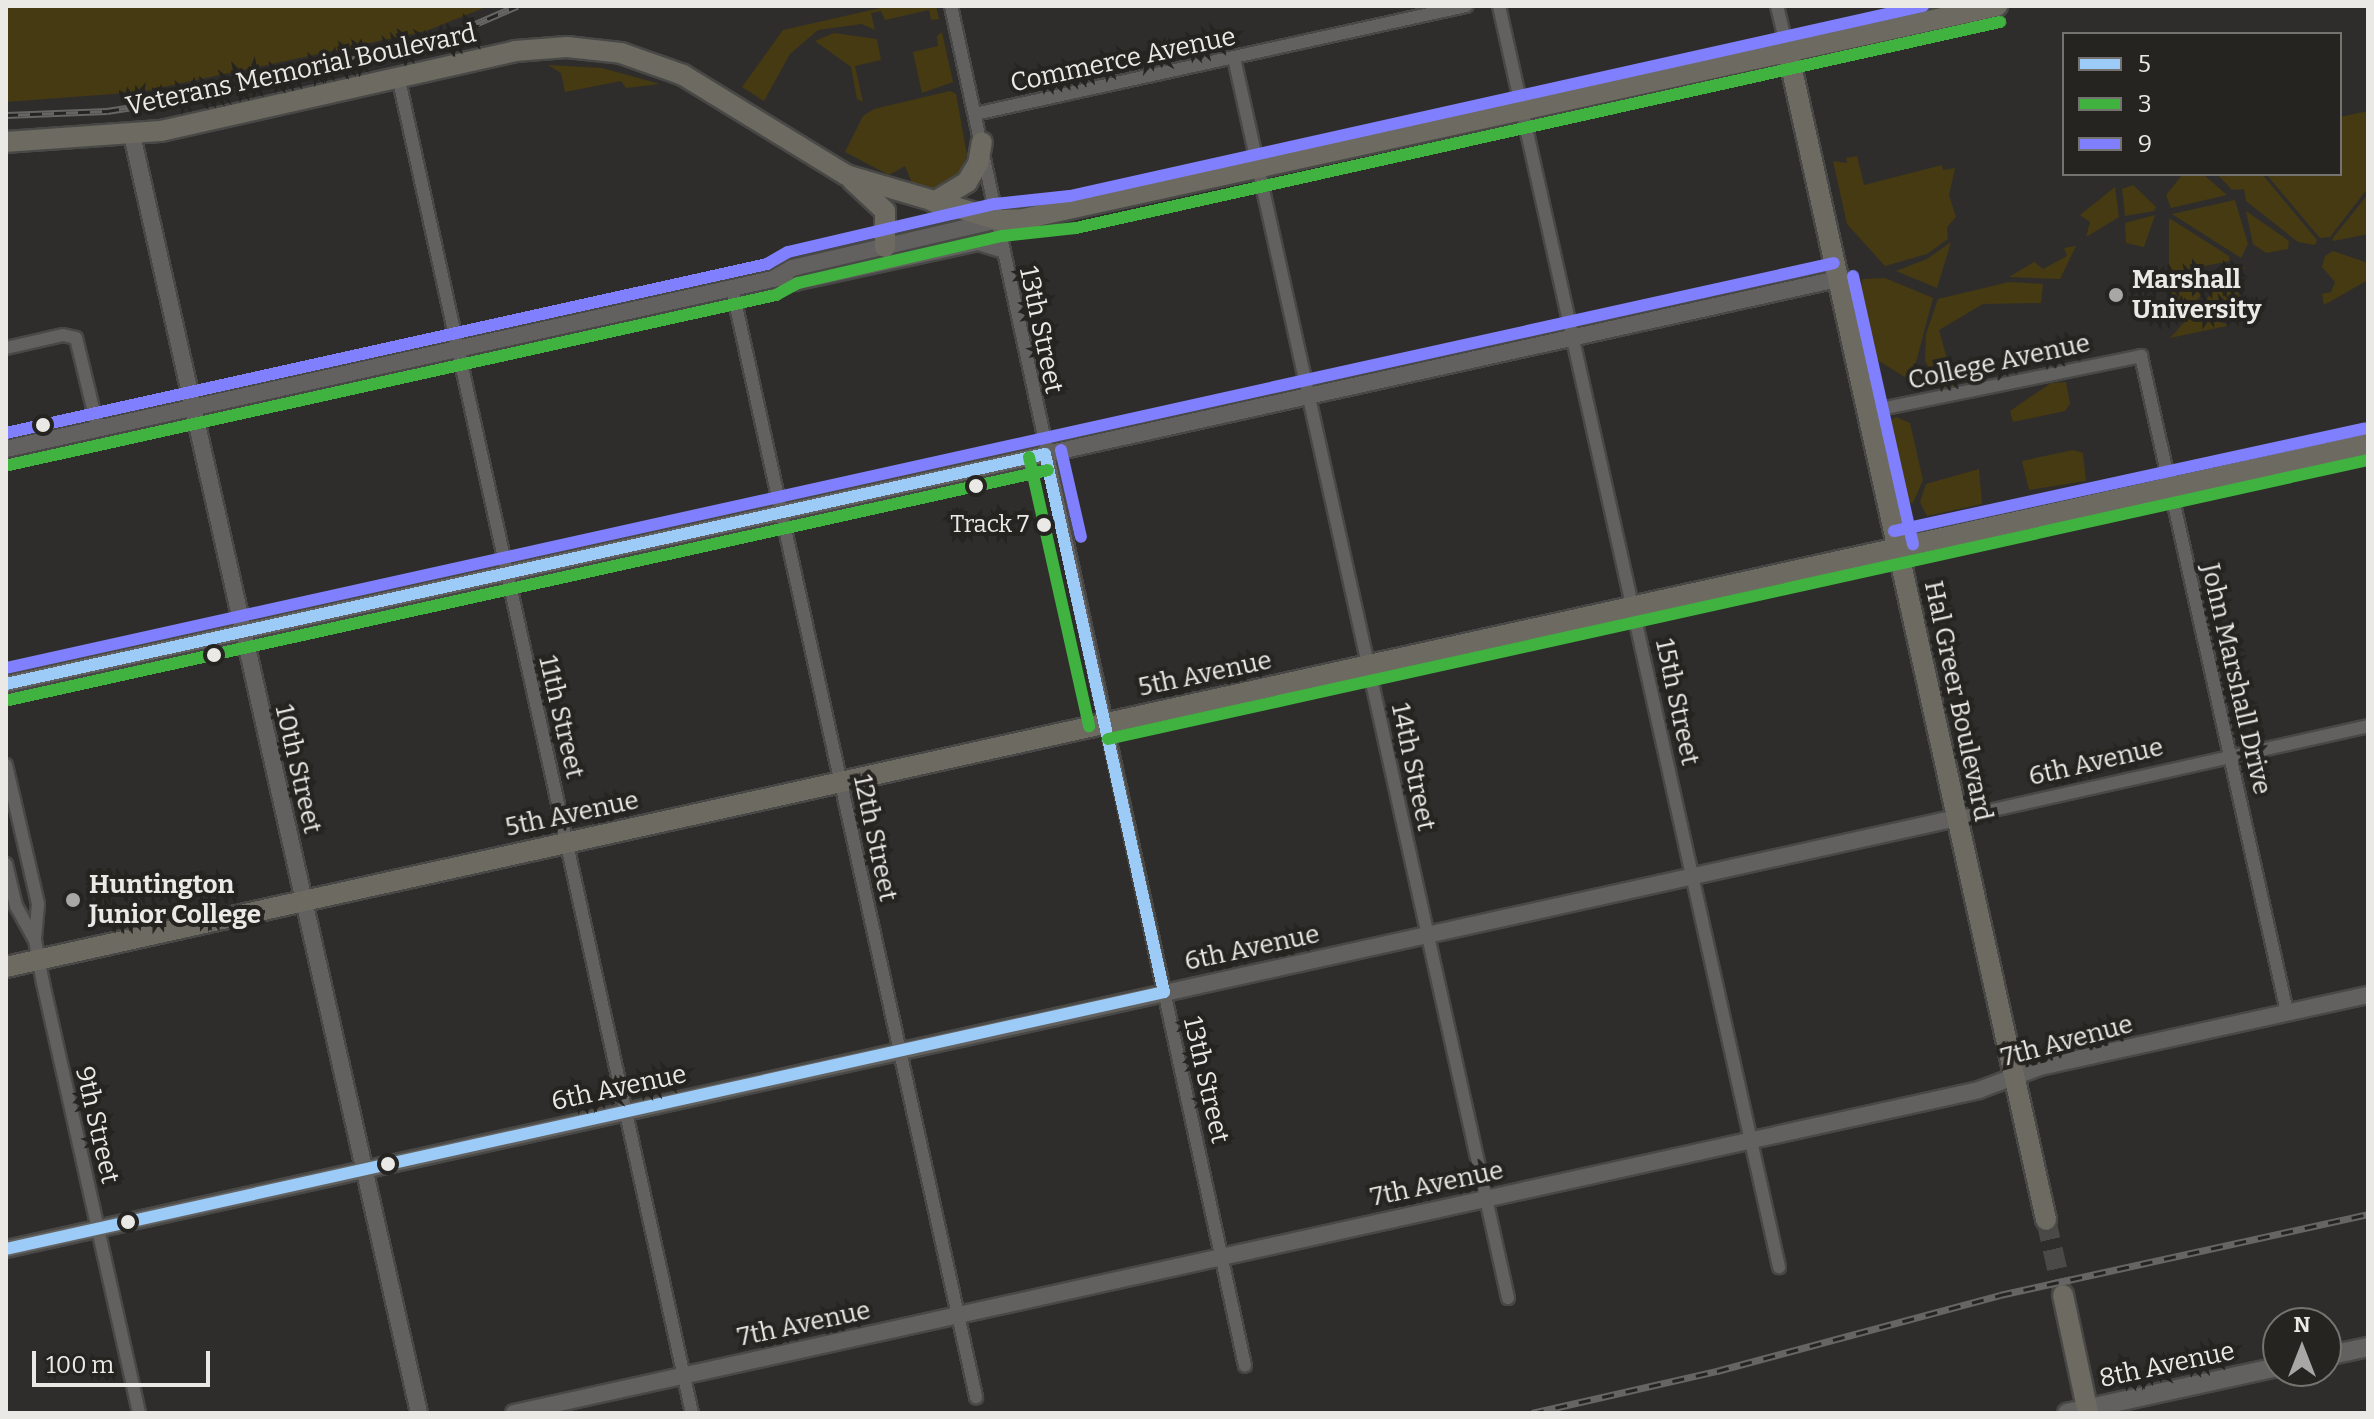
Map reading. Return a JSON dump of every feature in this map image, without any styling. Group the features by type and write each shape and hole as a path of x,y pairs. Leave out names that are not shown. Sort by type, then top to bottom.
{"main road":[{"path":"999,220 1073,212 1259,168 1997,6"},
{"name":"Veterans Memorial Boulevard","path":"6,142 132,135 542,47 621,53 699,83 846,175 999,220"},
{"name":"Hal Greer Boulevard","path":"1788,52 2046,1220"},
{"path":"934,202 967,182 978,164 982,142"},
{"path":"846,175 882,206 885,247"},
{"name":"5th Avenue","path":"6,967 36,950 303,901 2368,444"},
{"path":"2063,1295 2088,1411"},
{"path":"2342,1353 2368,1347"},
{"name":"8th Avenue","path":"2067,1413 2088,1411 2262,1371"}],"street":[{"name":"13th Street","path":"951,6 999,220 1001,251 1245,1366"},
{"name":"Commerce Avenue","path":"975,114 1466,6"},
{"name":"15th Street","path":"1499,6 1779,1267"},
{"name":"Hal Greer Boulevard","path":"1777,6 1788,52"},
{"name":"14th Street","path":"1234,58 1508,1298"},
{"name":"11th Street","path":"398,76 692,1413"},
{"name":"10th Street","path":"132,135 419,1413"},
{"path":"6,449 773,279 792,268 999,220"},
{"path":"773,279 795,284 978,244 1001,251"},
{"path":"6,684 1837,279"},
{"name":"12th Street","path":"732,288 976,1397"},
{"path":"6,348 63,335 76,338 98,429"},
{"name":"College Avenue","path":"1866,412 2141,356"},
{"name":"John Marshall Drive","path":"2141,356 2287,1012"},
{"name":"6th Avenue","path":"6,1249 2368,726"},
{"name":"9th Street","path":"6,765 38,904 36,950"},
{"name":"9th Street","path":"6,864 16,906 36,950 139,1413"},
{"name":"7th Avenue","path":"514,1413 1750,1139 2015,1078 2040,1067 2368,995"}],"shaded area":[{"path":"6,6 489,6 426,31 140,92 6,102"},
{"path":"889,6 936,6 939,19 931,20 929,10 885,20 881,11 871,13 875,30 862,24 818,30 790,54 764,101 742,87 783,30"},
{"path":"942,32 953,82 922,93 913,52 938,46 937,36"},
{"path":"834,33 877,39 881,60 855,66 863,102 857,99 851,67 815,41"},
{"path":"548,65 602,68 660,84 626,88 621,81 565,92 561,73"},
{"path":"950,91 956,94 967,155 957,178 938,189 912,183 905,166 889,175 845,152 863,116 874,109"},
{"path":"2368,111 2368,188 2330,237 2320,238 2268,176 2342,176 2342,117"},
{"path":"1857,156 1864,185 1942,165 1943,170 1955,168 1949,195 1956,217 1947,227 1948,239 1927,254 1885,266 1847,224 1833,161 1847,163 1846,158"},
{"path":"2181,176 2205,176 2227,195 2171,208 2166,195"},
{"path":"2219,176 2264,176 2317,240 2315,245 2298,242 2246,201 2244,189 2232,190"},
{"path":"2133,185 2156,207 2154,211 2125,216 2122,189"},
{"path":"2115,187 2119,217 2086,237 2090,222 2080,215"},
{"path":"2368,194 2368,234 2334,241 2332,239"},
{"path":"2235,200 2248,244 2241,258 2172,214"},
{"path":"2246,211 2289,241 2288,249 2266,253 2253,244"},
{"path":"2155,215 2144,247 2126,243 2125,223"},
{"path":"2169,218 2229,256 2230,261 2169,273"},
{"path":"1951,242 1937,288 1896,271 1927,259"},
{"path":"2076,246 2060,279 2009,277 2034,262 2043,269 2067,256 2064,248"},
{"path":"2333,251 2368,263 2368,280 2324,305 2322,294 2331,292 2335,282 2322,267 2325,256"},
{"path":"2235,266 2246,268 2234,272 2244,322 2197,310"},
{"path":"2225,270 2191,306 2171,302 2172,280"},
{"path":"1885,278 1933,298 1911,381 1876,359 1860,289 1863,279"},
{"path":"2009,282 2043,284 2041,303 1983,304 1939,330 1955,388 1942,391 1925,361 1926,334 1938,299"},
{"path":"2192,314 2226,324 2227,326 2170,338"},
{"path":"2066,382 2070,404 2065,411 2013,422 2010,411 2051,383"},
{"path":"1896,417 1910,423 1923,480 1913,503 1907,503 1889,421"},
{"path":"2073,450 2083,453 2086,481 2029,490 2022,461"},
{"path":"1979,469 1982,504 1927,516 1920,502 1926,484"},
{"path":"2148,471 2153,480 2055,502 2030,497"},
{"path":"1987,506 1965,521 1915,531 1913,522"}],"tunnel":[{"path":"2046,1220 2063,1295"}],"railway":[{"path":"6,115 107,111 191,98 443,38 517,6"},
{"path":"1532,1413 1717,1371 2000,1295 2368,1214"}],"transit line":[{"name":"9","path":"6,433 767,264 788,252 995,204 1070,196 1923,6"},
{"name":"3","path":"9,465 776,295 798,283 1002,236 1076,228 2000,22"},
{"name":"9","path":"6,668 1834,263"},
{"name":"9","path":"1853,276 1913,544"},
{"name":"9","path":"1894,531 2365,428"},
{"name":"9","path":"1061,450 1081,537"},
{"name":"5","path":"1045,454 1164,992"},
{"name":"5","path":"6,684 1045,454"},
{"name":"3","path":"1029,457 1089,726"},
{"name":"3","path":"1108,739 2368,460"},
{"name":"3","path":"9,700 1048,470"},
{"name":"5","path":"6,1249 1164,992"}],"place":[{"name":"Marshall University","path":"2116,295"},
{"name":"Track 7","path":"1044,525"},
{"name":"Huntington Junior College","path":"73,900"}]}
